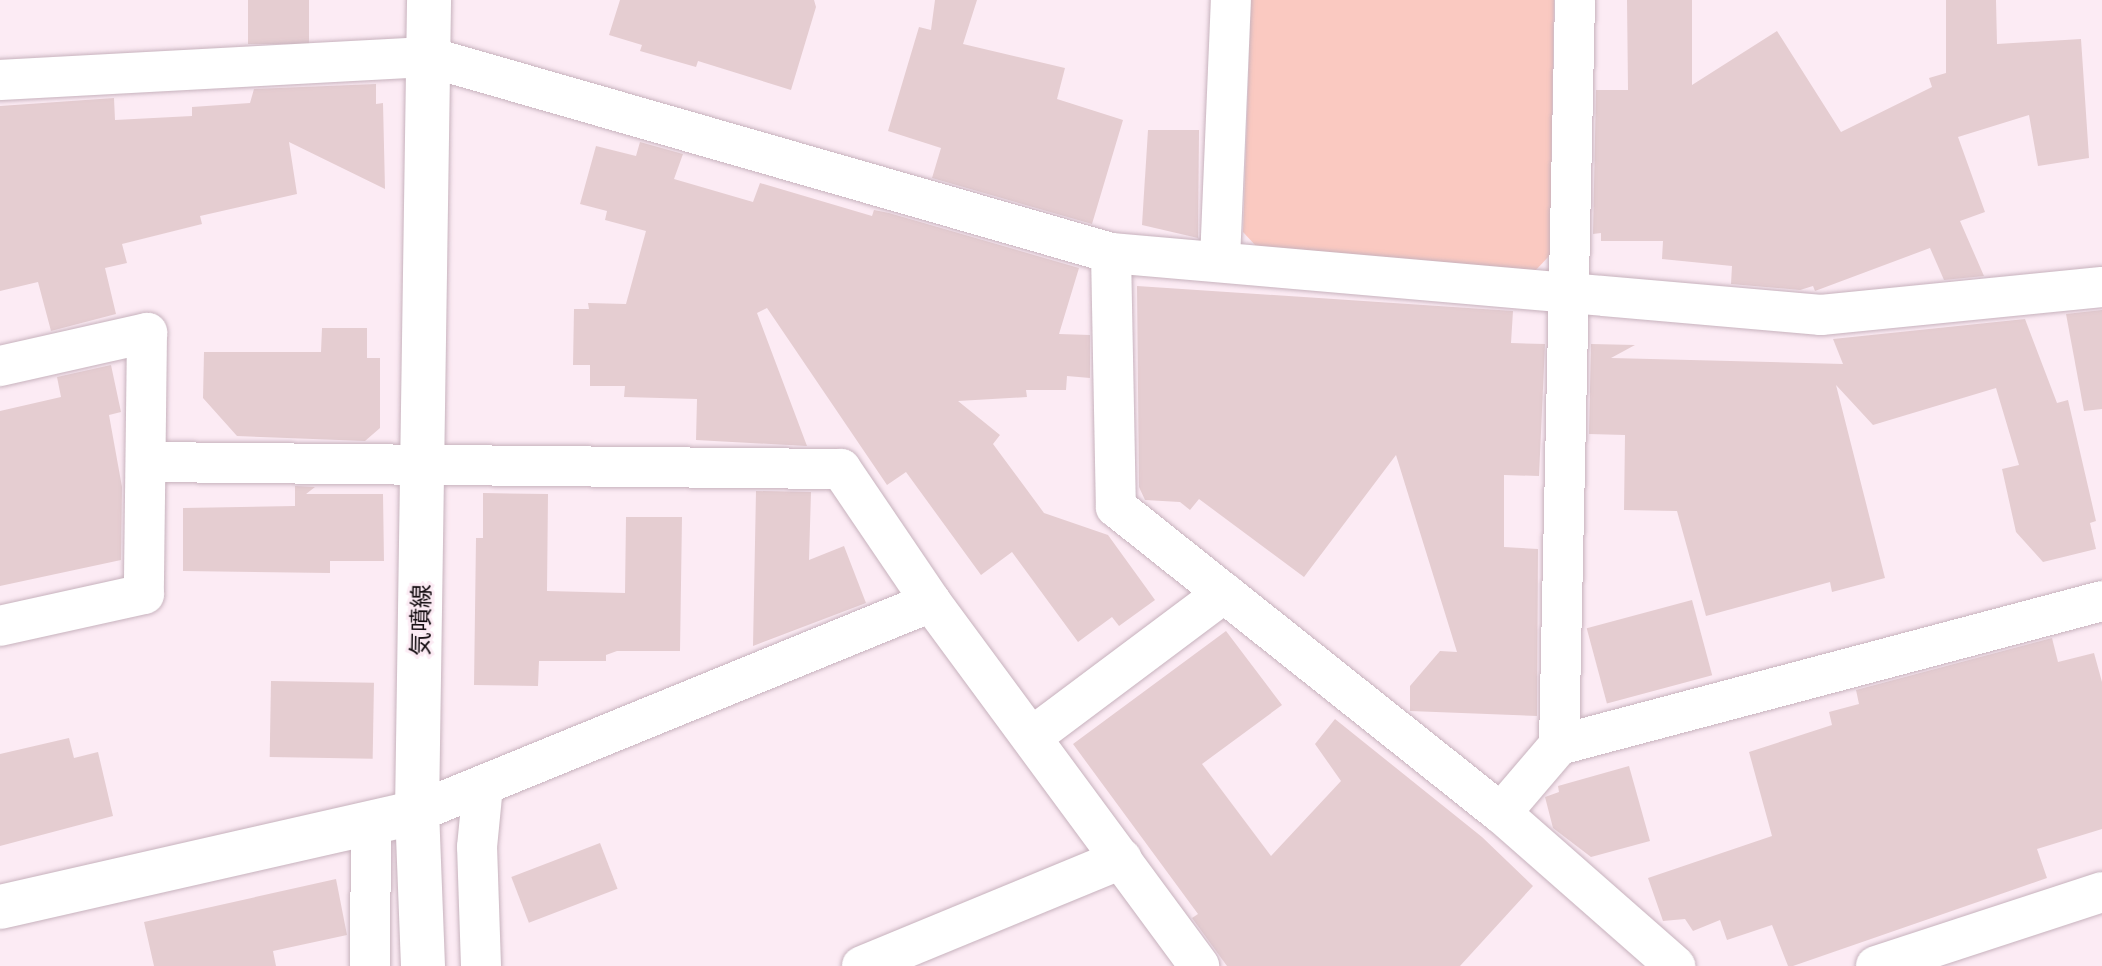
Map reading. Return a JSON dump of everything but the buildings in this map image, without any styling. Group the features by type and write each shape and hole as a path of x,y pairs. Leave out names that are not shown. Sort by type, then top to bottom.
{"street":[{"name":"気噴線","path":"423,966 417,812 429,0"},
{"path":"1220,260 1231,0"},
{"path":"1559,745 1575,0"},
{"path":"0,80 429,57 1111,253 1567,290 1821,315 2102,287"},
{"path":"1111,253 1116,507 1501,813 1675,966"},
{"path":"0,366 147,333 144,594 0,626"},
{"path":"146,462 841,469 931,602 1033,736 1199,966"},
{"path":"1033,736 1224,593"},
{"path":"1501,813 1559,745 2102,601"},
{"path":"0,907 417,812 931,602"},
{"path":"481,966 477,847 483,786"},
{"path":"370,966 371,822"},
{"path":"862,966 1122,859"},
{"path":"1876,966 2102,892"}],"shaded area":[{"path":"1251,0 1554,0 1550,255 1535,271 1256,246 1243,232"}]}
